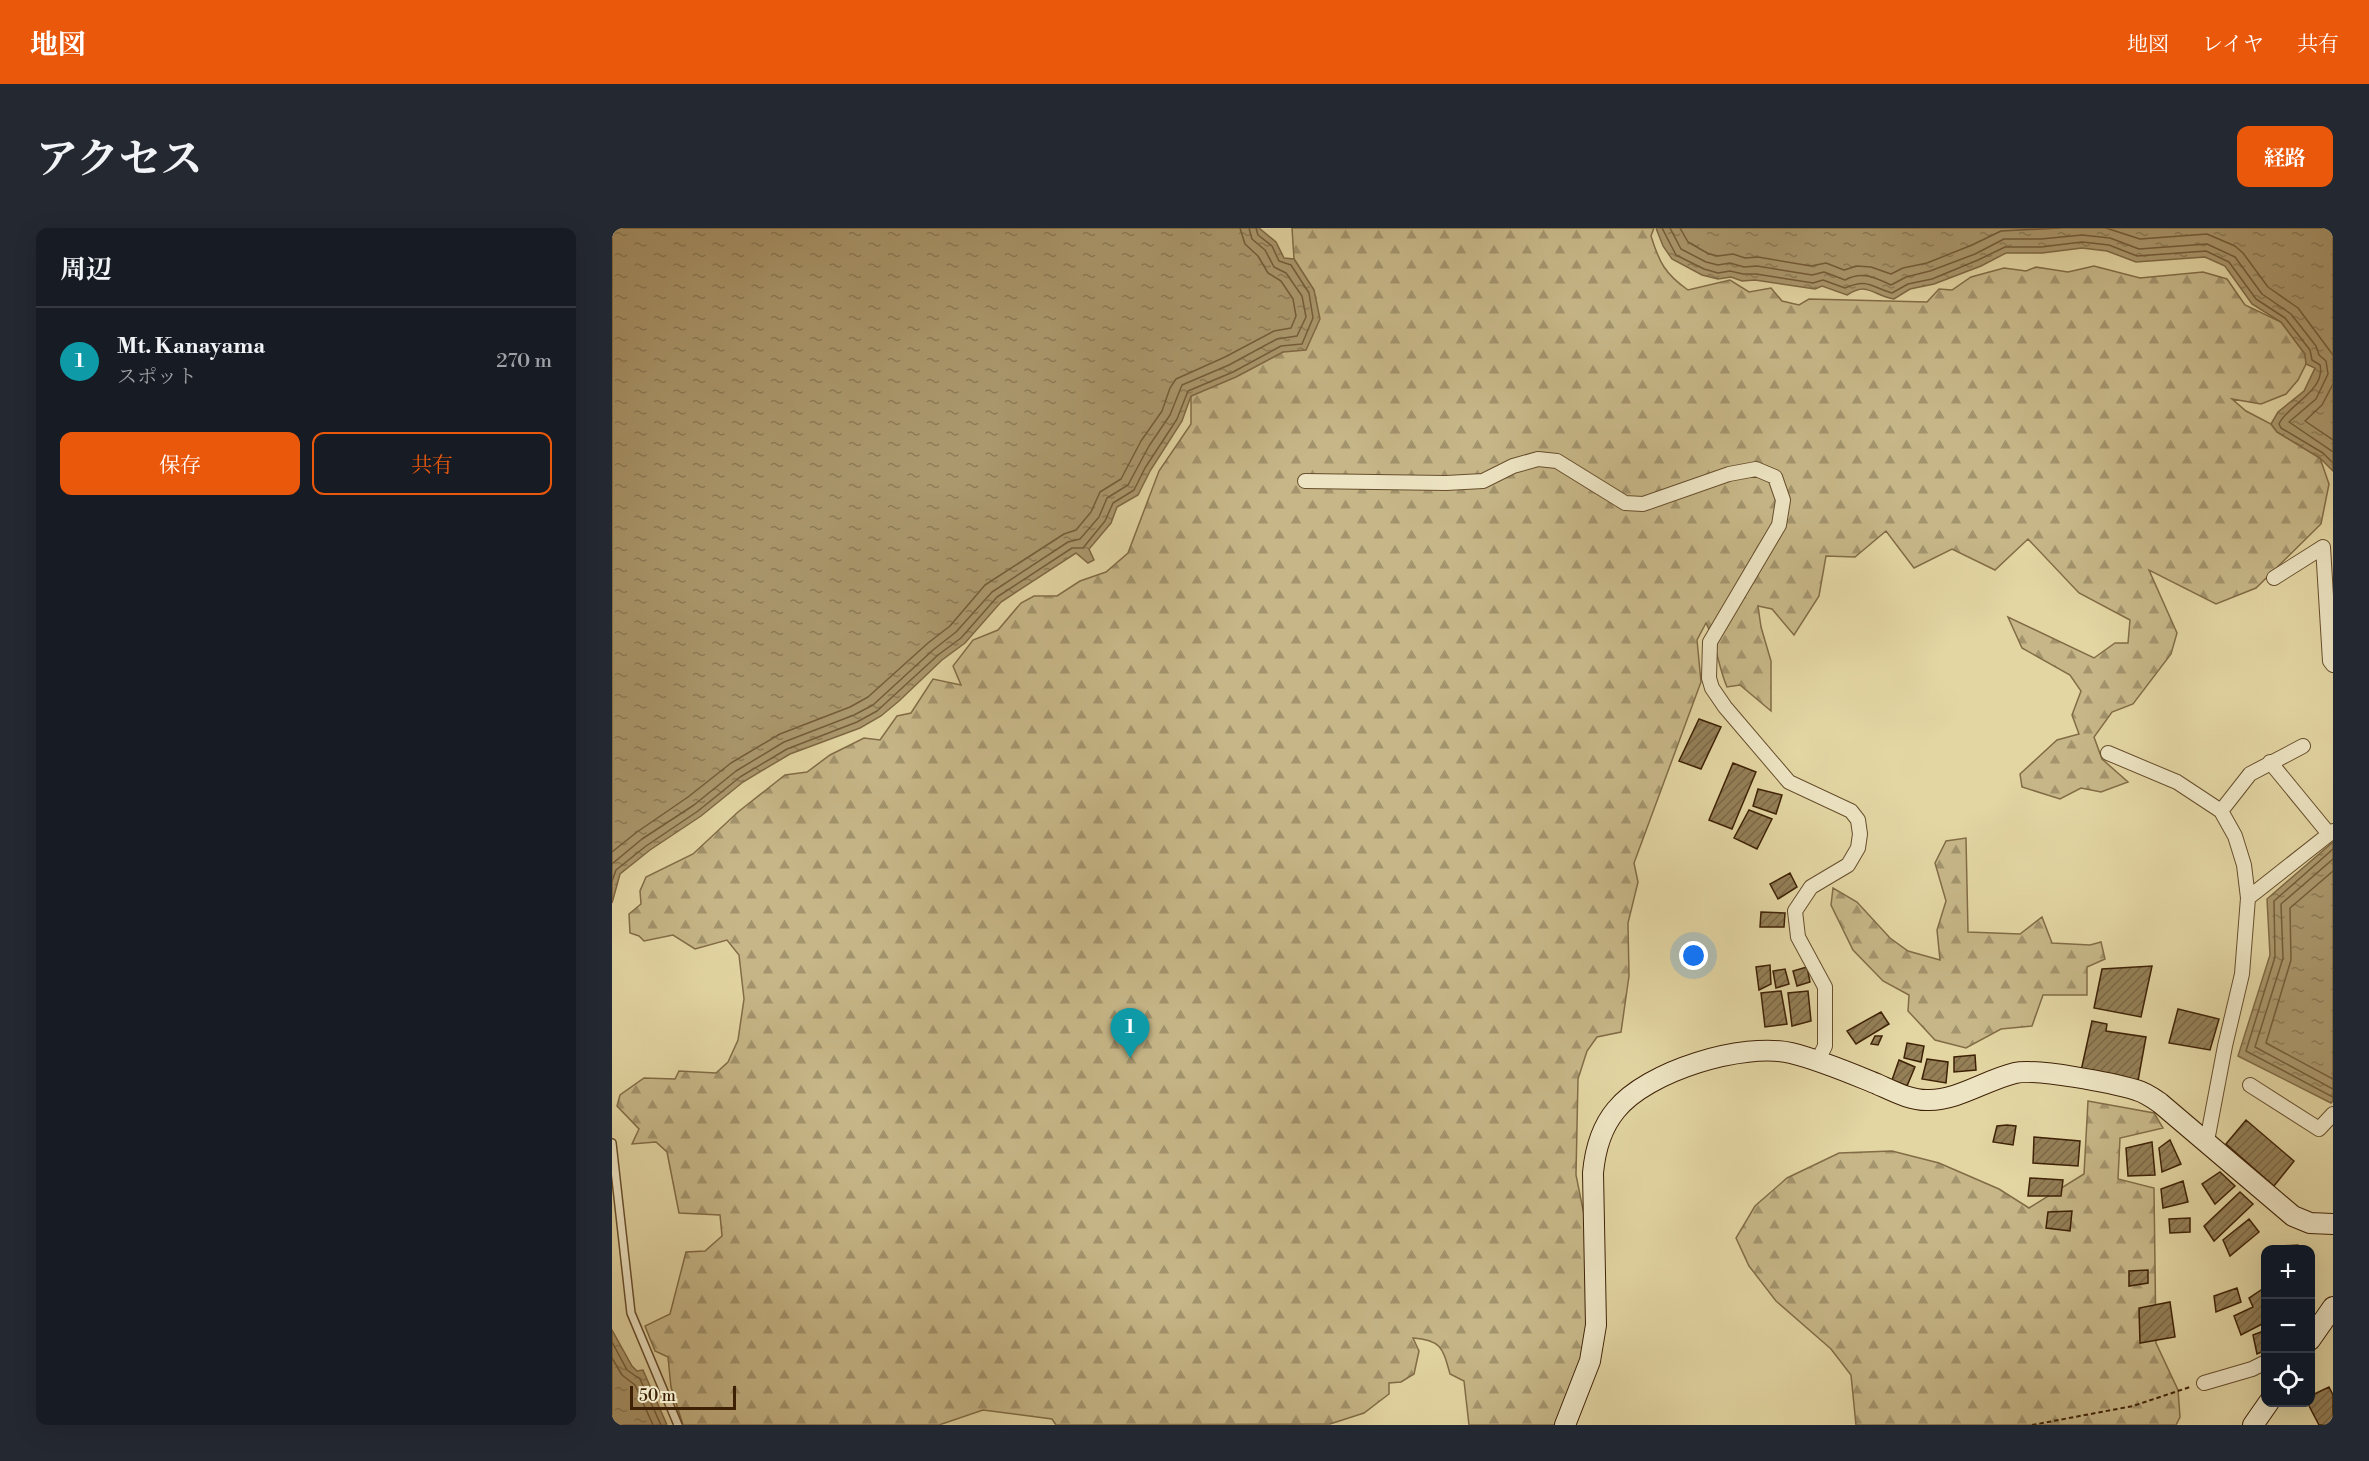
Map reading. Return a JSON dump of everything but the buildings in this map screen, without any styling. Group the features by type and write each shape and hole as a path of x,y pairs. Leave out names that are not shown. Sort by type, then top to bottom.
{"street":[{"path":"1305,481 1446,483 1483,481 1513,466 1538,459 1557,460 1625,503 1643,504 1729,474 1756,469 1775,477 1783,500 1779,525 1710,642 1709,678 1712,688 1725,707 1789,782 1851,811 1858,820 1860,834 1858,848 1848,865 1811,887 1795,911 1798,937 1825,987 1825,1046 1817,1062"},
{"path":"2274,578 2323,547 2330,661 2333,665"},
{"path":"2221,811 2250,774 2303,746"},
{"path":"2108,753 2177,782 2221,811 2235,836 2244,865 2248,898 2242,974 2225,1046 2207,1141"},
{"path":"2248,898 2331,833 2270,762"},
{"path":"1565,1425 1590,1361 1596,1325 1593,1173 1600,1137 1615,1111 1631,1094 1649,1082 1713,1059 1743,1052 1768,1050 1791,1053 1904,1095 1927,1100 1947,1098 1987,1081 2018,1072 2044,1073 2138,1090 2160,1102 2293,1216 2310,1223 2333,1224"},
{"path":"2250,1085 2319,1129 2333,1114"},
{"path":"2315,1333 2333,1307"},
{"path":"2204,1383 2261,1364"},
{"path":"2253,1425 2266,1407"}],"lane":[{"path":"612,1143 631,1313 678,1425"}],"path":[{"path":"2032,1425 2133,1406 2204,1383"}],"green space":[{"path":"1292,228 1654,228 1651,236 1660,260 1668,273 1688,290 1730,280 1749,292 1771,288 1782,301 1799,305 1809,299 1927,302 1939,289 1952,290 1971,277 2004,268 2026,271 2036,267 2068,272 2094,266 2140,278 2203,272 2227,279 2245,305 2281,322 2305,354 2306,364 2298,380 2286,394 2261,404 2232,399 2246,411 2271,424 2277,432 2320,458 2329,484 2321,524 2256,588 2216,604 2149,570 2177,633 2171,654 2133,704 2112,712 2094,737 2102,759 2128,782 2101,792 2081,788 2060,799 2022,787 2020,774 2057,740 2079,734 2072,715 2081,691 2070,675 2022,648 2008,617 2094,658 2115,643 2128,643 2130,620 2079,593 2028,539 1995,570 1952,549 1914,568 1886,531 1855,557 1826,556 1819,596 1794,635 1772,609 1758,606 1761,627 1771,661 1771,711 1740,685 1727,687 1706,623 1697,640 1701,682 1634,863 1638,882 1628,923 1629,976 1621,1032 1597,1037 1587,1051 1578,1079 1576,1175 1603,1309 1559,1425 1469,1425 1464,1381 1450,1374 1440,1347 1430,1341 1413,1338 1419,1351 1414,1374 1401,1382 1389,1383 1389,1394 1364,1413 1330,1424 1056,1425 1052,1419 983,1410 939,1425 683,1425 671,1387 668,1357 655,1351 645,1326 670,1314 686,1252 705,1251 722,1236 720,1215 679,1213 667,1152 656,1142 632,1144 639,1129 617,1106 620,1095 644,1078 675,1079 679,1071 716,1073 728,1062 738,1040 744,999 739,955 727,940 695,949 673,935 644,941 639,936 630,933 629,914 641,904 640,891 646,877 693,854 738,812 785,775 807,772 830,755 864,738 880,740 897,716 911,713 933,679 961,685 953,666 973,640 998,630 1021,603 1034,596 1057,596 1080,581 1106,572 1128,553 1159,471 1191,424 1191,396 1283,352 1314,290 1294,259"},
{"path":"1966,838 1968,932 2020,934 2042,917 2052,943 2090,945 2101,942 2105,959 2087,967 2087,995 2043,995 2032,1026 2001,1029 1966,1048 1935,1040 1908,1011 1909,995 1883,981 1853,950 1831,905 1833,888 1857,902 1890,938 1908,951 1940,960 1937,930 1946,901 1935,863 1946,841"},
{"path":"2088,1101 2154,1113 2163,1128 2120,1138 2118,1179 2154,1188 2156,1343 2178,1390 2180,1417 2176,1425 1856,1425 1851,1375 1831,1349 1776,1301 1749,1266 1736,1238 1755,1206 1787,1178 1839,1153 1892,1151 1939,1163 1999,1189 2029,1208 2084,1174"}],"water":[{"path":"612,228 1259,228 1276,242 1284,258 1294,259 1314,290 1320,319 1306,350 1283,352 1236,377 1191,396 1182,421 1150,471 1138,495 1117,507 1111,523 1089,549 1094,560 1088,563 1076,553 1001,602 965,643 942,660 881,716 860,728 790,754 743,782 701,816 650,850 620,874 612,903"},
{"path":"1656,228 2333,228 2333,471 2320,458 2277,432 2271,424 2278,412 2304,391 2315,368 2306,364 2305,354 2281,322 2252,304 2225,266 2205,257 2136,262 2107,251 2082,248 2042,253 2006,253 1981,266 1934,284 1910,289 1894,299 1866,289 1847,295 1822,286 1815,289 1755,280 1742,281 1731,277 1718,279 1702,275 1672,259 1663,246"},
{"path":"2333,842 2333,1101 2331,1103 2238,1056 2270,955 2267,899"},
{"path":"612,1330 632,1366 637,1371 643,1370 667,1425 612,1425"}],"place":[{"name":"Mt. Kanayama","path":"1130,1058"}]}
